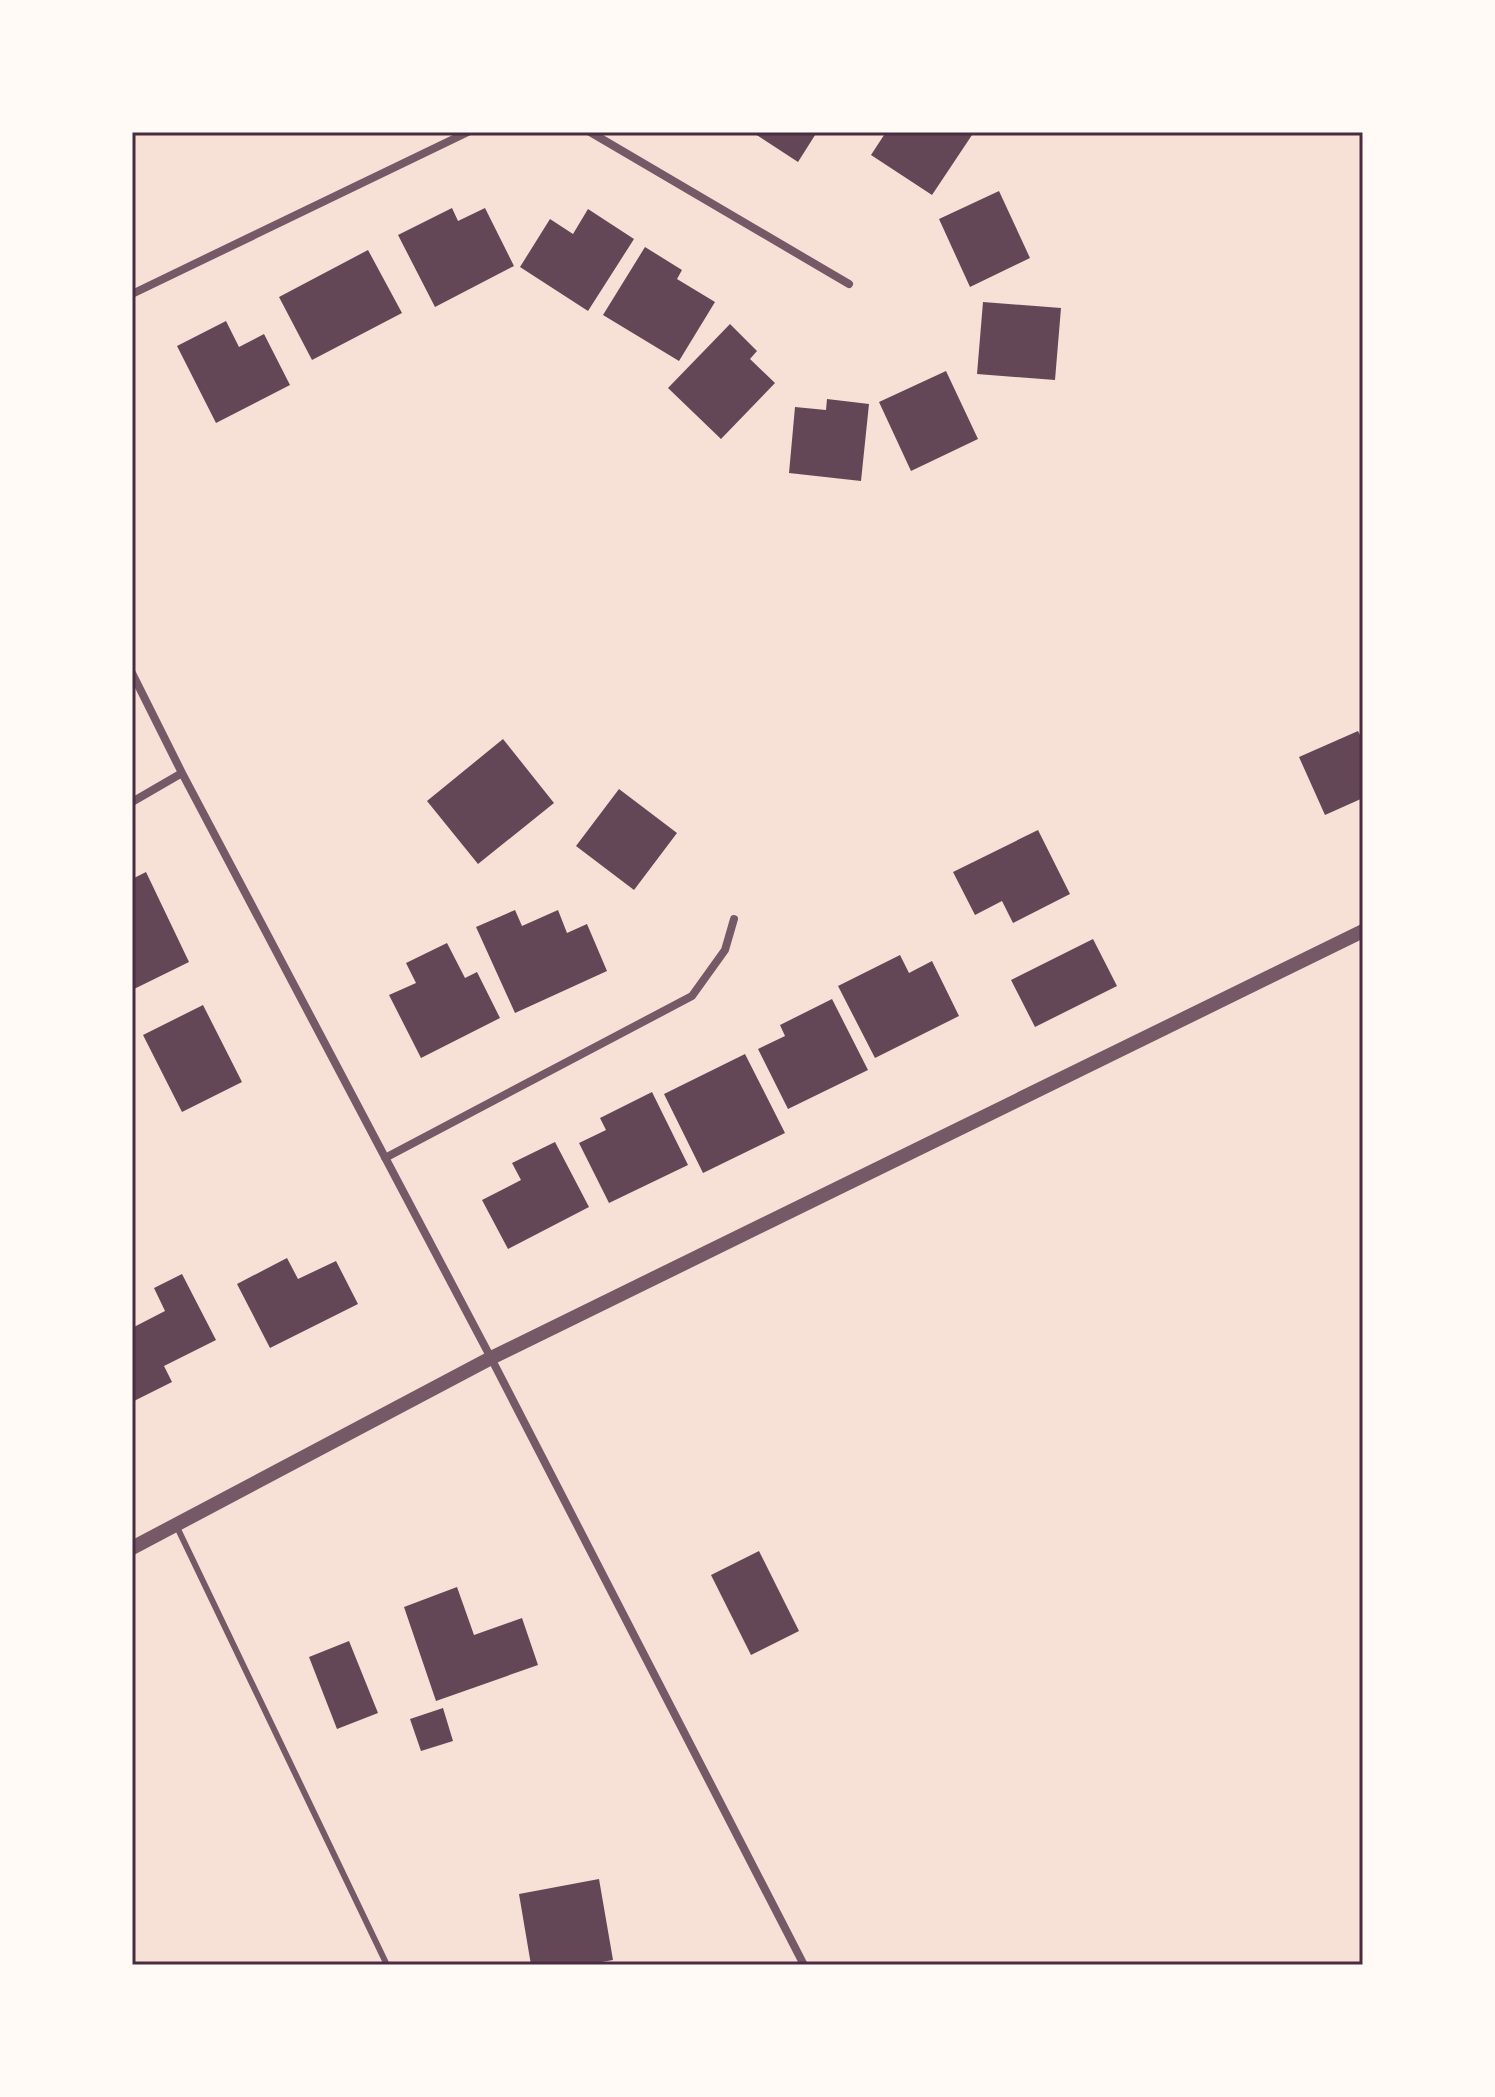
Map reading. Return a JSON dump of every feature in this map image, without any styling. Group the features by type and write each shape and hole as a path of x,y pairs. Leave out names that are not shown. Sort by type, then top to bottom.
{"street":[{"path":"132,294 468,132"},
{"path":"590,132 849,284"},
{"path":"132,673 491,1358 804,1965"},
{"path":"132,802 182,773"},
{"path":"385,1158 692,996 725,950 734,919"},
{"path":"132,1548 491,1358 1363,931"}],"lane":[{"path":"176,1525 387,1965"}],"building":[{"path":"752,132 817,132 798,162"},
{"path":"886,132 974,132 932,195 871,155"},
{"path":"999,191 1030,258 970,287 939,219"},
{"path":"452,208 458,221 485,208 514,266 435,307 398,235"},
{"path":"588,209 634,239 588,311 520,267 550,219 573,234"},
{"path":"645,247 682,270 677,279 715,302 679,361 603,315"},
{"path":"368,250 402,313 312,360 279,297"},
{"path":"983,302 1061,308 1055,380 977,374"},
{"path":"226,321 239,347 264,334 290,385 216,423 177,346"},
{"path":"730,324 757,351 750,359 775,383 721,439 668,388"},
{"path":"946,371 978,439 911,471 879,402"},
{"path":"827,399 869,404 861,481 789,473 795,407 826,410"},
{"path":"1358,731 1363,741 1363,798 1325,815 1299,757"},
{"path":"503,739 554,803 478,864 427,801"},
{"path":"619,789 677,833 634,890 576,846"},
{"path":"1038,830 1070,894 1013,923 1002,901 975,915 953,872"},
{"path":"146,872 189,962 132,990 132,879"},
{"path":"515,910 522,926 558,910 567,933 587,924 607,971 515,1013 476,927"},
{"path":"1093,939 1117,986 1035,1027 1011,980"},
{"path":"447,943 465,978 477,972 500,1018 421,1058 389,995 416,983 406,963"},
{"path":"900,955 909,973 932,961 959,1016 875,1058 838,986"},
{"path":"832,999 868,1070 788,1109 758,1049 785,1036 780,1025"},
{"path":"203,1005 242,1082 182,1112 143,1035"},
{"path":"745,1054 785,1133 703,1173 664,1094"},
{"path":"652,1092 688,1165 609,1203 579,1143 606,1130 600,1118"},
{"path":"555,1142 589,1207 508,1249 482,1200 521,1180 512,1163"},
{"path":"287,1258 298,1279 336,1261 358,1304 270,1348 237,1284"},
{"path":"182,1274 216,1340 164,1366 172,1382 132,1402 132,1328 165,1311 154,1288"},
{"path":"759,1551 799,1631 751,1655 711,1575"},
{"path":"457,1587 474,1635 522,1618 538,1665 436,1701 404,1607"},
{"path":"349,1641 378,1713 337,1729 309,1657"},
{"path":"443,1708 453,1741 421,1751 410,1719"},
{"path":"599,1879 613,1960 585,1965 531,1965 519,1894"}]}
